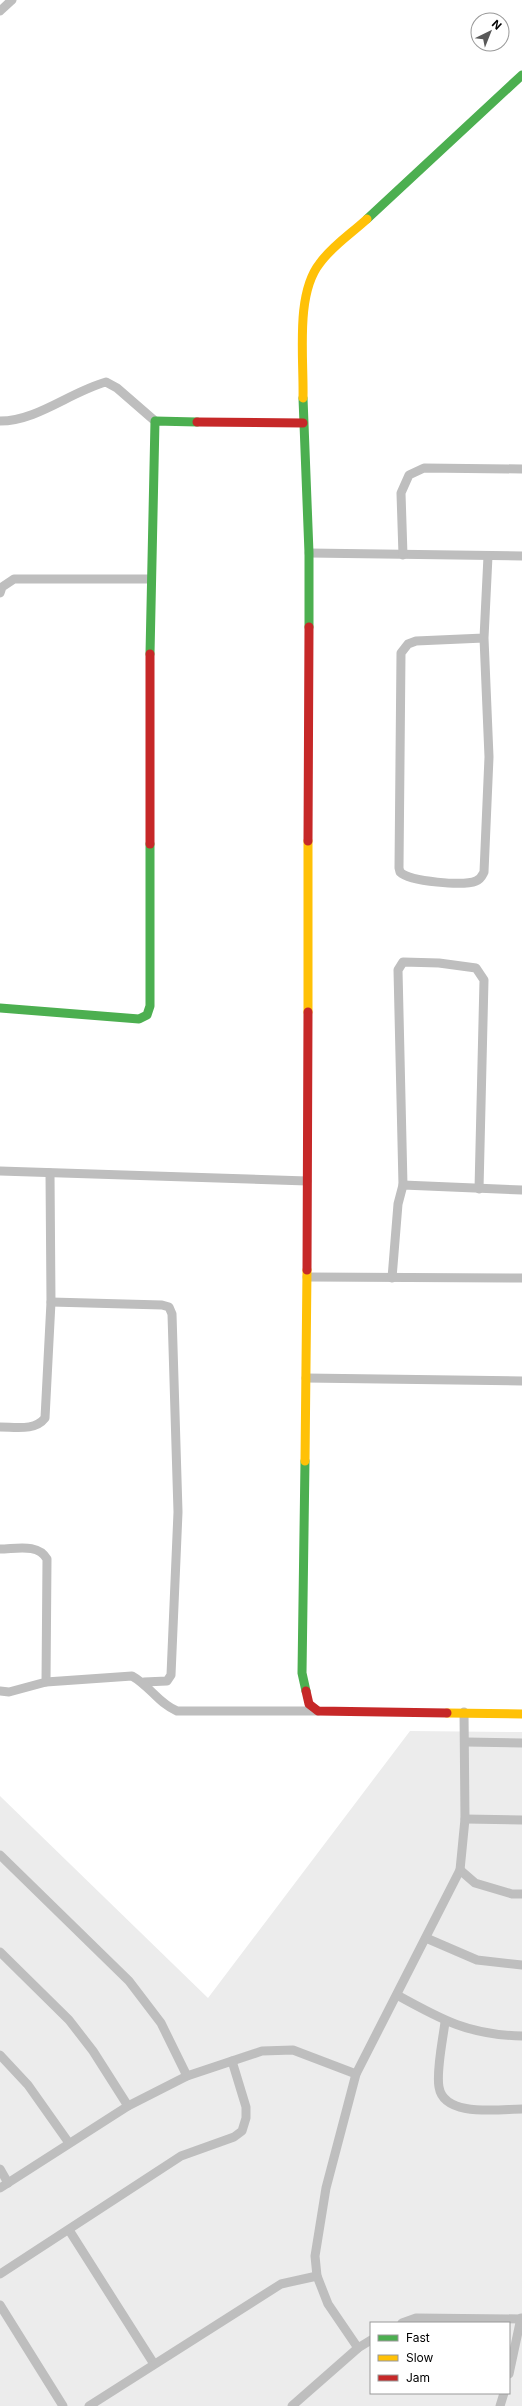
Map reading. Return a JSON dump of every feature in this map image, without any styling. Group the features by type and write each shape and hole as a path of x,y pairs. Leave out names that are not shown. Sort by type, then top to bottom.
{"street":[{"path":"0,11 12,0"},
{"path":"318,1711 309,1704 302,1673 307,1277 309,553 303,423 304,298 309,280 320,262 522,74"},
{"path":"0,421 10,421 32,414 92,386 106,382 117,388 155,421 303,423"},
{"path":"0,1008 139,1019 147,1015 150,1006 150,579 155,421"},
{"path":"403,555 402,493 409,475 424,468 522,469"},
{"path":"309,553 522,556"},
{"path":"484,638 416,641 408,644 401,653 399,868 400,872 410,879 436,882 475,881 481,878 484,872 489,757 484,638 488,556"},
{"path":"0,593 2,587 14,579 150,579"},
{"path":"392,1278 398,1204 403,1185 398,970 403,962 439,963 476,968 484,980 479,1189"},
{"path":"0,1171 307,1181"},
{"path":"0,1427 32,1427 40,1425 45,1418 51,1302 50,1172"},
{"path":"403,1185 522,1190"},
{"path":"307,1277 522,1278"},
{"path":"51,1302 162,1305 169,1307 172,1314 178,1512 171,1675 166,1681 144,1682"},
{"path":"306,1378 522,1381"},
{"path":"0,1549 36,1548 43,1552 47,1559 46,1682"},
{"path":"0,1691 9,1692 46,1682 132,1676 144,1682 164,1705 177,1711 464,1712 522,1714"},
{"path":"358,2348 328,2304 317,2276 315,2256 326,2188 356,2074 460,1870 465,1819 466,1742 464,1712"},
{"path":"466,1742 522,1743"},
{"path":"465,1819 522,1820"},
{"path":"0,1855 129,1980 161,2023 187,2076"},
{"path":"460,1870 475,1883 512,1894 522,1894"},
{"path":"426,1938 477,1960 522,1965"},
{"path":"0,1952 69,2020 93,2051 128,2106"},
{"path":"397,1995 445,2022 494,2036 522,2036"},
{"path":"445,2022 439,2087 445,2099 457,2106 469,2110 522,2109"},
{"path":"0,2188 128,2106 187,2076 262,2051 293,2050 356,2074"},
{"path":"0,2055 28,2085 69,2143"},
{"path":"0,2274 181,2156 234,2137 242,2130 246,2118 246,2107 232,2061"},
{"path":"0,2169 8,2183"},
{"path":"69,2230 154,2364"},
{"path":"89,2406 281,2284 317,2276"},
{"path":"0,2305 63,2406"},
{"path":"405,2322 416,2318 521,2318 510,2369"},
{"path":"292,2406 358,2348 370,2341"},
{"path":"500,2406 504,2394"}],"shaded area":[{"path":"410,1731 522,1732 522,2406 0,2406 0,1796 208,1998"}],"traffic: fast":[{"path":"367,219 522,75"},
{"path":"303,398 309,553 309,627"},
{"path":"150,654 155,421 197,422"},
{"path":"0,1008 139,1019 147,1015 150,1006 150,844"},
{"path":"305,1461 302,1673 306,1691"}],"traffic: slow":[{"path":"303,398 302,327 307,292 312,276 330,251 367,219"},
{"path":"308,841 308,1012"},
{"path":"305,1461 307,1270"},
{"path":"447,1713 522,1714"}],"traffic: jam":[{"path":"197,422 303,423"},
{"path":"308,841 309,627"},
{"path":"150,654 150,844"},
{"path":"307,1270 308,1012"},
{"path":"306,1691 309,1704 318,1711 447,1713"}]}
